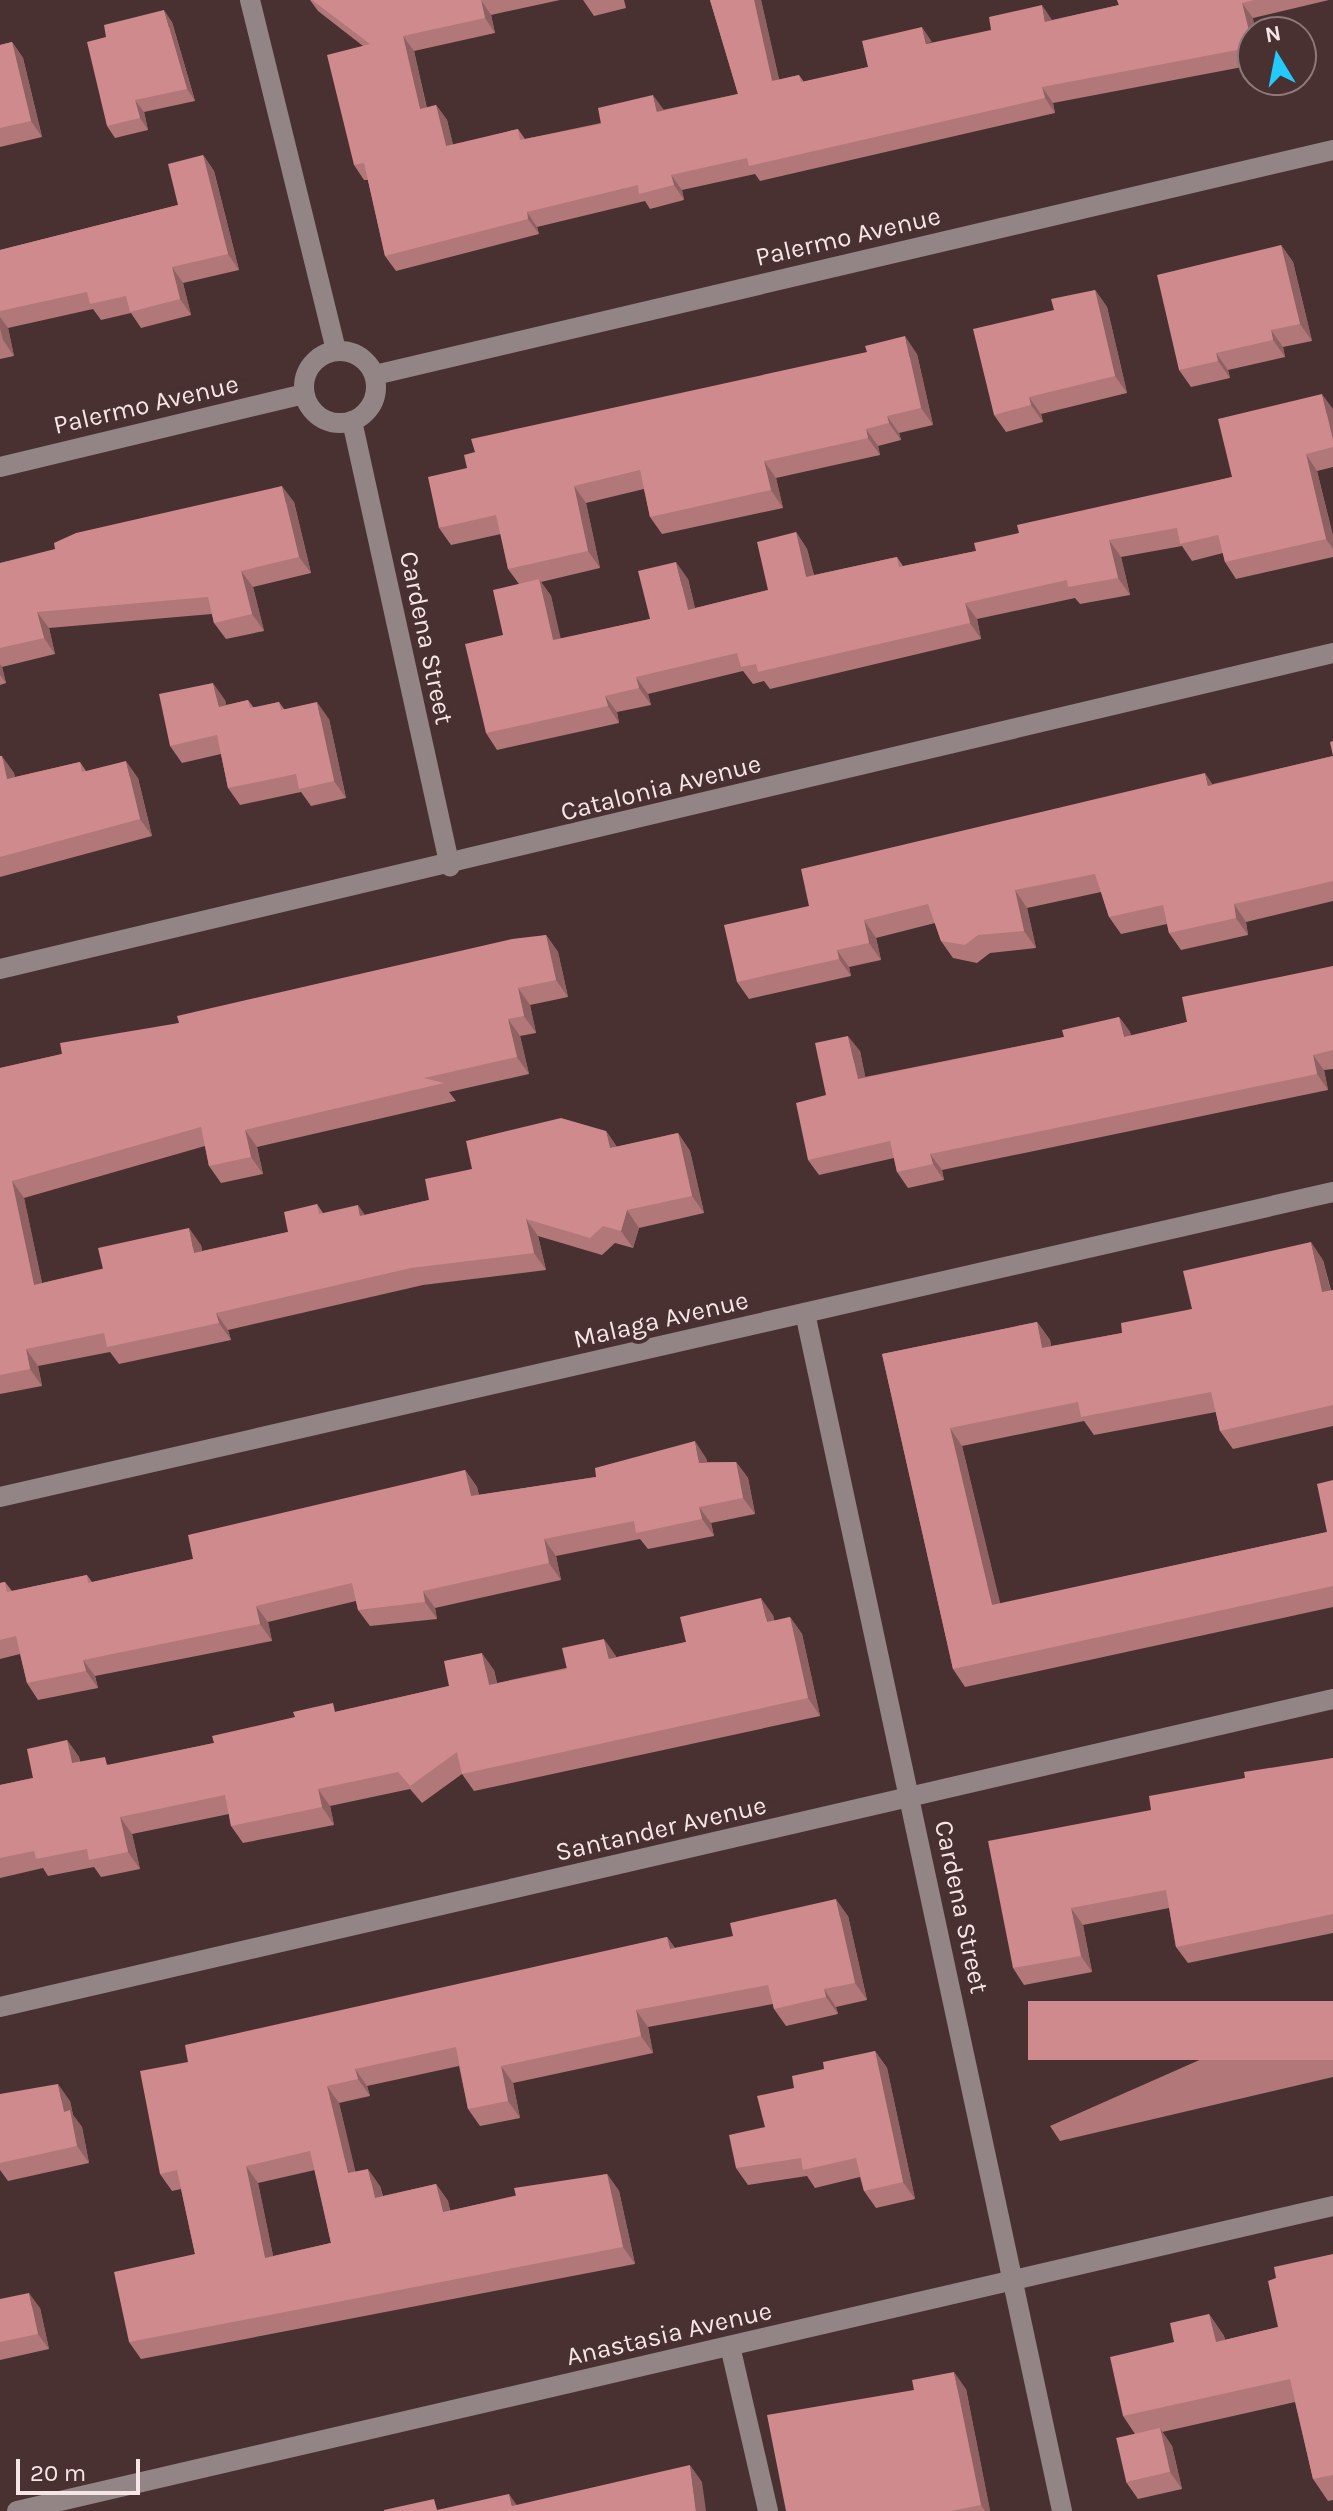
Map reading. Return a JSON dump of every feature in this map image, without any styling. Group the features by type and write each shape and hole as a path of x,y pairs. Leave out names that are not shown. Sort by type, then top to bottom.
{"street":[{"path":"250,0 336,351"},
{"name":"Palermo Avenue","path":"375,375 1333,150"},
{"path":"336,351 356,354 375,375 375,398 352,421 323,418 304,394 307,371 336,351"},
{"name":"Palermo Avenue","path":"0,467 304,394"},
{"name":"Cardena Street","path":"352,421 450,866"},
{"name":"Catalonia Avenue","path":"0,969 450,866 1333,653"},
{"name":"Malaga Avenue","path":"0,1497 1333,1192"},
{"name":"Cardena Street","path":"805,1313 911,1798 1010,2283 1062,2511"},
{"name":"Santander Avenue","path":"0,2007 1333,1699"},
{"name":"Anastasia Avenue","path":"17,2511 1333,2206"},
{"path":"730,2346 768,2511"}],"building":[{"path":"312,0 481,0 485,18 403,36 420,109 436,105 446,146 518,129 520,140 601,124 598,108 653,95 657,112 738,94 710,0 754,0 772,81 799,75 801,82 868,67 862,41 922,27 926,44 991,30 989,17 1042,5 1045,22 1119,5 1117,0 1254,0 1242,3 1245,16 1237,16 1237,50 1042,87 1045,98 749,166 747,158 671,175 674,185 639,194 638,185 527,212 528,219 385,256 364,163 354,165 327,55 370,44"},
{"path":"164,10 187,89 135,100 140,118 107,126 87,42 106,37 104,25"},
{"path":"12,42 31,121 0,128 0,45"},
{"path":"203,155 228,254 172,267 180,299 130,312 126,296 90,304 87,292 0,311 0,250 178,205 168,164"},
{"path":"1281,245 1300,324 1271,330 1273,340 1216,353 1218,361 1179,370 1157,275"},
{"path":"1095,290 1115,376 1029,397 1031,405 994,415 973,329 1054,310 1051,299"},
{"path":"905,336 921,408 887,416 889,423 866,429 868,438 764,461 771,490 650,517 640,470 574,486 588,551 508,569 496,515 439,528 428,477 467,468 464,455 475,452 471,439 867,352 865,346"},
{"path":"1322,394 1333,447 1306,454 1326,539 1225,562 1218,535 1180,544 1177,528 1109,540 1118,578 1068,587 1067,580 965,603 970,623 758,672 756,664 741,667 737,653 636,677 639,688 605,696 608,706 486,733 465,644 503,635 493,590 539,579 553,640 650,619 638,571 676,562 688,610 768,590 757,542 796,532 806,577 897,557 899,567 976,551 974,543 1019,533 1017,525 1232,477 1218,419"},
{"path":"282,486 299,557 241,571 252,614 214,623 208,597 37,612 44,638 0,648 0,563 55,549 54,543 76,533"},
{"path":"213,683 219,707 248,700 250,708 279,702 281,710 317,702 334,781 299,789 296,774 228,788 217,735 170,746 159,694"},
{"path":"0,756 7,779 80,762 82,772 126,761 140,819 0,857"},
{"path":"1333,756 1333,881 1234,904 1236,918 1169,933 1163,905 1109,917 1095,874 1015,890 1024,931 978,935 965,945 941,941 928,904 864,920 869,943 837,950 839,959 737,982 724,925 809,906 801,869 1205,773 1208,786"},
{"path":"546,935 556,980 518,988 524,1016 508,1019 517,1057 424,1078 444,1083 245,1130 251,1157 209,1166 201,1127 12,1181 34,1285 103,1269 98,1248 189,1228 194,1253 288,1232 284,1212 317,1204 319,1214 358,1205 360,1216 429,1200 425,1179 472,1169 466,1141 561,1118 606,1131 610,1148 678,1133 692,1196 627,1210 621,1231 603,1226 590,1238 526,1219 534,1253 411,1268 216,1313 219,1323 107,1347 104,1333 26,1349 30,1369 0,1375 0,1068 62,1054 60,1043 179,1023 177,1016 512,939"},
{"path":"1333,966 1333,1050 1313,1055 1317,1074 930,1154 933,1164 897,1172 890,1141 808,1160 796,1103 826,1095 815,1043 848,1036 858,1079 1064,1037 1062,1030 1119,1017 1124,1037 1187,1022 1182,997"},
{"path":"1311,1242 1322,1292 1333,1290 1333,1405 1220,1431 1211,1392 1081,1417 1078,1402 950,1428 992,1605 1327,1532 1317,1484 1333,1480 1333,1586 953,1669 882,1354 1037,1322 1042,1348 1122,1333 1121,1323 1192,1309 1183,1271"},
{"path":"695,1441 699,1463 736,1462 743,1498 699,1507 702,1519 636,1533 634,1521 544,1539 549,1563 423,1591 425,1602 358,1610 352,1583 256,1606 260,1624 83,1660 86,1671 27,1683 16,1636 0,1640 0,1583 5,1582 7,1592 87,1575 88,1583 193,1559 188,1535 465,1470 471,1496 596,1477 595,1468"},
{"path":"761,1598 767,1622 790,1617 808,1698 462,1774 457,1752 410,1786 398,1772 318,1789 322,1807 231,1826 225,1795 120,1817 128,1852 89,1860 87,1849 36,1859 34,1851 0,1858 0,1785 33,1778 27,1749 67,1740 72,1763 105,1757 107,1765 214,1743 212,1736 295,1717 293,1712 333,1703 335,1712 449,1686 444,1661 482,1653 489,1685 567,1669 562,1648 604,1639 609,1659 686,1642 680,1617"},
{"path":"1333,1758 1333,1914 1176,1947 1166,1890 1071,1908 1081,1956 1013,1968 988,1841 1151,1810 1149,1796 1245,1778 1244,1772"},
{"path":"836,1899 855,1983 824,1989 826,1997 774,2009 768,1985 636,2010 641,2036 501,2066 508,2101 468,2109 456,2047 355,2069 358,2079 327,2086 348,2173 368,2169 375,2198 436,2184 443,2212 516,2196 514,2188 607,2174 623,2247 129,2342 114,2272 195,2254 177,2170 160,2174 140,2071 188,2062 185,2045 667,1937 670,1949 733,1936 730,1923","holes":["310,2151 331,2243 265,2258 246,2166"]},
{"path":"1028,2001 1333,2001 1333,2060 1028,2060"},
{"path":"875,2051 903,2182 864,2191 856,2158 803,2170 801,2158 736,2168 729,2135 765,2127 757,2096 794,2088 792,2076 824,2069 823,2062"},
{"path":"58,2084 64,2112 70,2110 77,2146 0,2163 0,2094"},
{"path":"1333,2254 1333,2475 1313,2479 1290,2379 1123,2416 1110,2357 1174,2342 1170,2323 1209,2314 1216,2342 1278,2327 1268,2281 1276,2278 1274,2267"},
{"path":"29,2293 38,2334 0,2342 0,2299"},
{"path":"954,2372 981,2505 951,2511 786,2511 767,2415 914,2390 912,2380"},
{"path":"1160,2428 1170,2472 1126,2482 1116,2438"},
{"path":"690,2465 696,2511 384,2511 434,2499 437,2510 509,2494 512,2506"}]}
